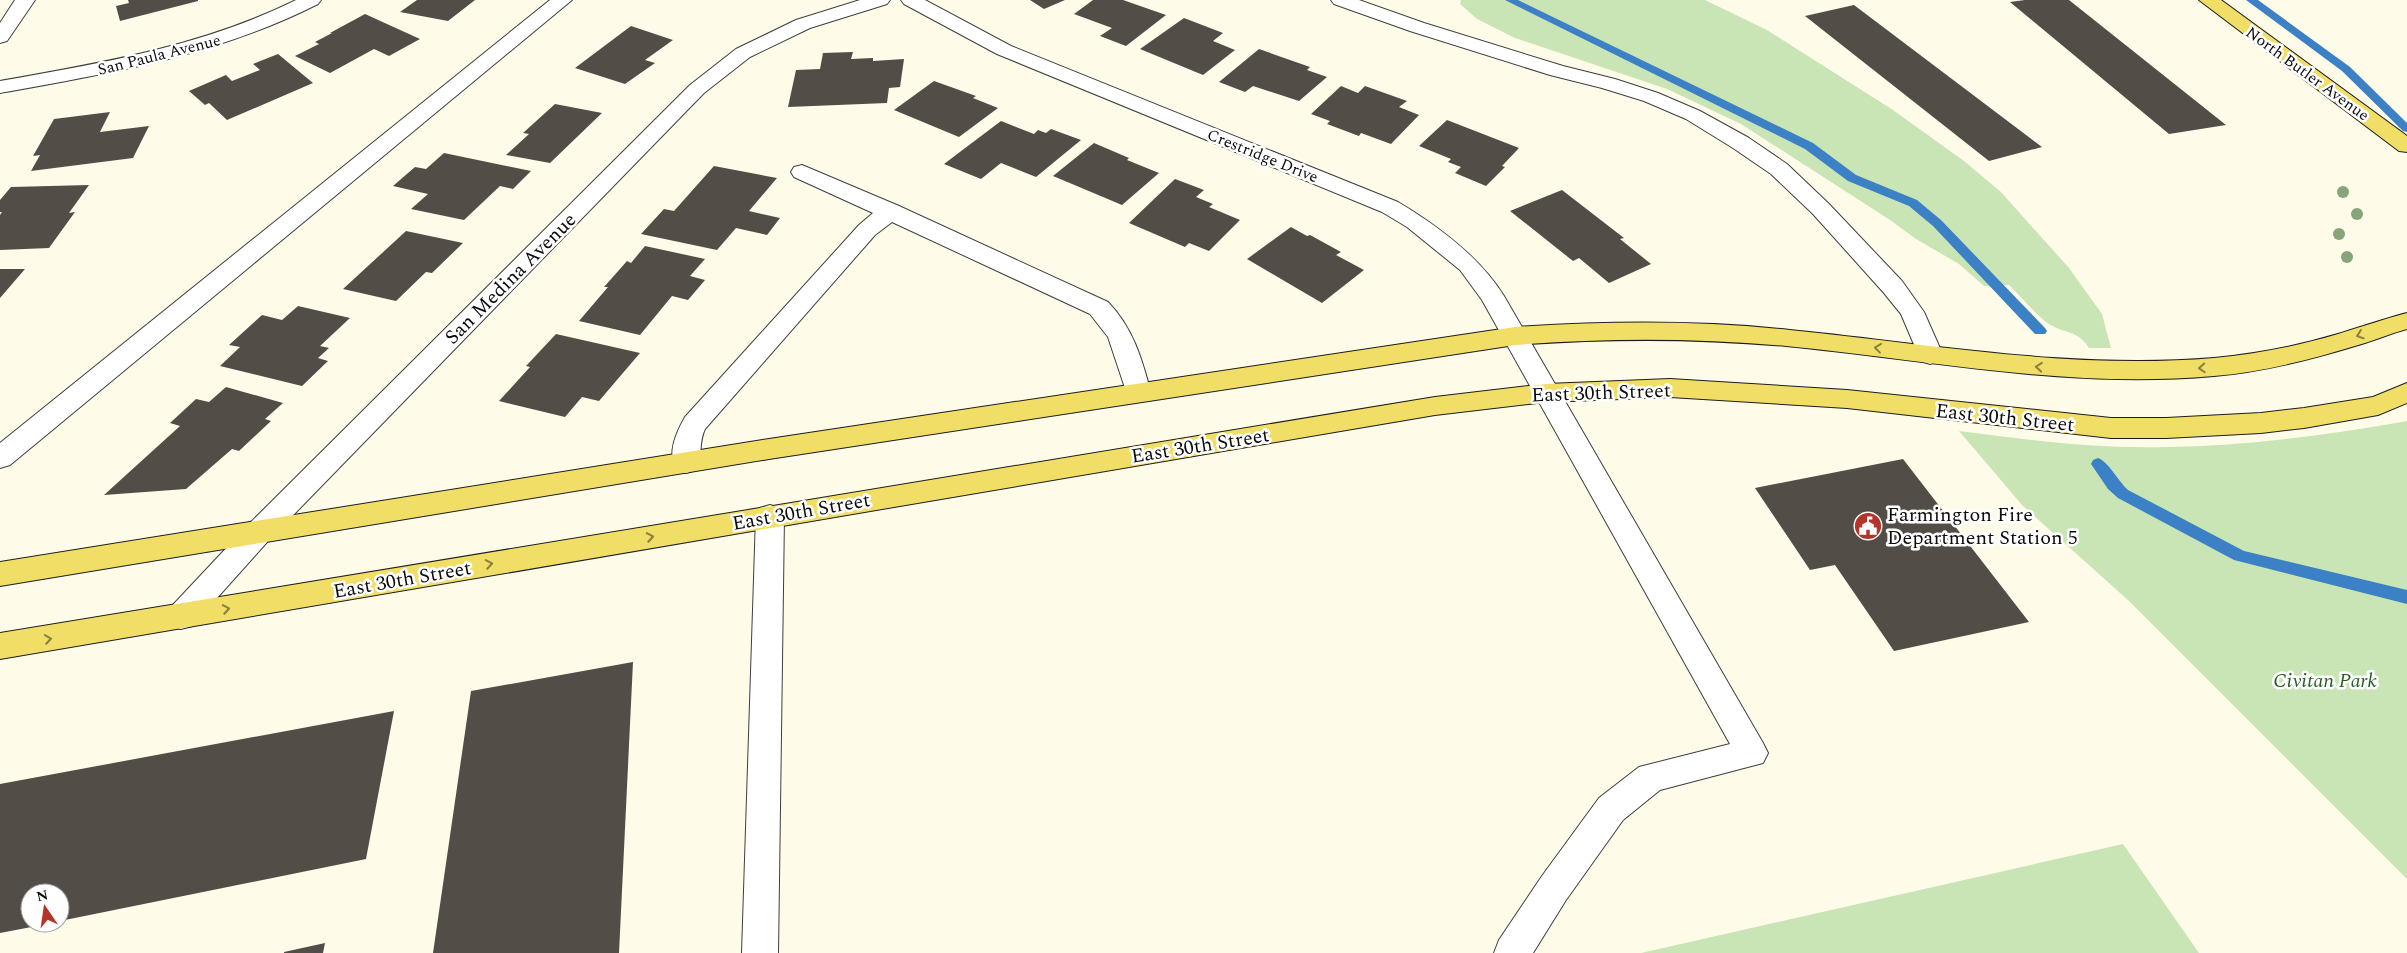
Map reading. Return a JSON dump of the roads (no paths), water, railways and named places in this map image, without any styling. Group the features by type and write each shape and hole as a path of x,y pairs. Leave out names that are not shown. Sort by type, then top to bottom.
{"main road":[{"name":"North Butler Avenue","path":"2209,0 2407,146"},
{"path":"2384,129 2407,134"},
{"path":"0,574 686,463 1515,336 1578,330 1653,330 1809,340 2001,364 2077,370 2214,367 2293,355 2407,321"},
{"name":"East 30th Street","path":"0,646 1435,406 1546,392 1670,388 1847,399 2120,428 2166,428 2261,423 2378,406 2407,392"},
{"path":"2378,406 2407,401"}],"street":[{"path":"0,37 25,0"},
{"name":"San Paula Avenue","path":"0,87 110,68 201,46 282,16 311,0"},
{"path":"0,458 562,0"},
{"name":"San Medina Avenue","path":"181,616 258,533 697,89 743,53 803,24 880,0"},
{"name":"Crestridge Drive","path":"911,0 1004,50 1390,207 1415,222 1468,265 1492,296 1752,753 1651,777 1611,809 1554,888 1512,953"},
{"path":"1341,0 1417,27 1651,97 1693,115 1741,143 1786,176 1821,210 1893,287 1912,312 1930,355"},
{"path":"802,172 891,211 1099,308 1112,319 1121,337 1138,394"},
{"path":"686,463 688,436 694,424 867,230 891,211"},
{"path":"760,953 770,516"}],"waterway":[{"path":"1510,0 1809,146 1852,178 1913,203 1937,223 2040,331"},
{"path":"2251,0 2346,69 2407,129"},
{"path":"2098,464 2113,485 2123,494 2240,556 2407,597"}],"place":[{"name":"Farmington Fire Department Station 5","path":"1868,526"}],"park label":[{"name":"Civitan Park","path":"2325,680"}]}
